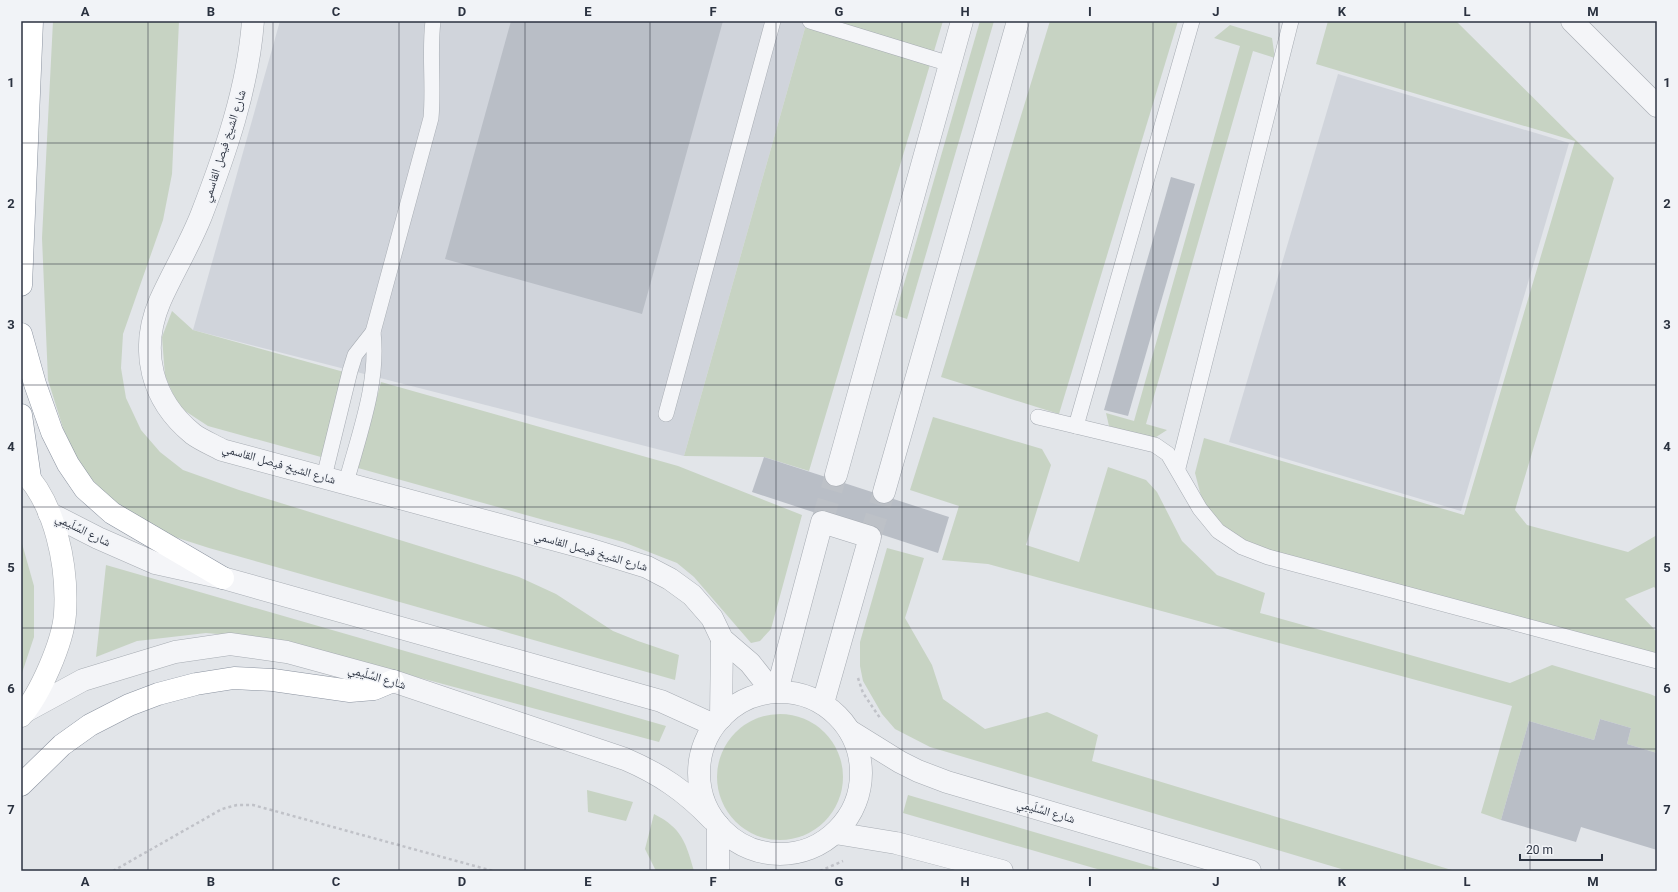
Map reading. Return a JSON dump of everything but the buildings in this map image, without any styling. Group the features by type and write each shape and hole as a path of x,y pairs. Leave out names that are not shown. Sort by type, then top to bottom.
{"main road":[{"path":"21,285 32,21"},
{"path":"21,334 35,384 52,432 68,464 85,489 112,513 223,578"},
{"path":"21,415 25,474 49,513 64,563 64,615 51,666 23,713"},
{"path":"21,785 62,745 90,725 129,705 158,694 196,684 234,678 273,680 350,691 374,689 393,681"}],"street":[{"name":"شارع الشيخ فيصل القاسمي","path":"254,21 251,51 241,98 212,188 194,233 160,302 151,332 150,358 154,381 162,400 174,417 194,435 222,450 585,548 647,567 670,579 692,595 712,618 722,639 750,663 775,691"},
{"path":"836,475 962,21"},
{"path":"884,492 1018,21"},
{"path":"1572,21 1657,106"},
{"name":"شارع السِّلَيمِي","path":"49,513 98,538 155,563 223,578 661,701 717,722"},
{"path":"775,691 822,522 870,537 823,703"},
{"name":"شارع الشيخ فيصل القاسمي","path":"717,722 722,639"},
{"name":"شارع السِّلَيمِي","path":"23,713 83,680 175,652 230,644 287,652 393,681 625,759 672,783 693,800 741,845 770,854 800,852 819,845 835,833 852,811 861,785 860,757 850,731"},
{"path":"718,871 715,822 702,796 699,772 703,747 717,722 731,708 745,699 761,693 775,691 793,692 808,696 823,703 838,715 850,731"},
{"name":"شارع السِّلَيمِي","path":"850,731 900,762 918,771 947,782 1250,871"},
{"path":"835,833 896,843 1002,871"},
{"path":"786,871 800,852"}],"lane":[{"path":"346,483 373,378 375,347 373,332 431,118 433,96 430,51 433,21"},
{"path":"666,414 773,21"},
{"path":"810,21 950,64"},
{"path":"1076,426 1192,21"},
{"path":"1178,468 1291,21"},
{"path":"324,477 350,370 363,342 373,332"},
{"path":"1038,416 1155,445 1168,454 1178,468 1200,509 1218,531 1242,547 1268,557 1657,661"}],"path":[{"path":"857,675 863,694 883,722"},
{"path":"113,871 222,810 237,806 252,805 493,871"}],"shaded area":[{"path":"280,21 807,21 684,456 193,330"},
{"path":"1338,74 1569,143 1461,511 1229,442"}],"green space":[{"path":"53,21 179,21 172,174 163,220 123,334 121,368 126,398 141,430 160,452 183,470 239,490 519,577 556,594 613,631 679,655 675,680 209,548 156,531 117,507 81,467 63,428 48,380 42,238"},
{"path":"807,21 943,21 809,471 764,457 684,456"},
{"path":"980,21 994,21 907,319 895,315"},
{"path":"1050,21 1178,21 1059,414 941,377"},
{"path":"1328,21 1456,21 1614,178 1515,510 1527,525 1628,552 1657,535 1657,590 1654,587 1625,599 1657,632 1657,662 1251,548 1220,532 1203,504 1195,473 1204,438 1464,515 1575,141 1316,64"},
{"path":"1230,25 1272,38 1275,58 1253,51 1146,424 1167,430 1153,439 1109,426 1106,413 1134,421 1240,46 1214,38"},
{"path":"172,311 193,330 344,372 321,457 208,426 179,407 165,376 162,337"},
{"path":"381,382 678,466 802,515 771,629 760,641 751,643 694,577 677,563 623,542 358,468"},
{"path":"933,417 1042,449 1051,465 1026,545 1079,562 1108,467 1146,480 1157,492 1182,541 1217,575 1265,593 1260,613 1510,683 1552,665 1650,694 1657,697 1657,753 1627,744 1631,728 1600,719 1594,740 1529,721 1501,820 1481,813 1512,706 988,564 942,560 959,506 910,490"},
{"path":"21,540 34,586 34,637 21,676"},
{"path":"887,548 924,558 905,618 932,665 943,699 985,729 1047,712 1098,735 1092,761 1455,871 1348,871 930,747 895,729 882,714 863,681 860,666 860,642"},
{"path":"106,565 666,726 659,742 275,639 206,633 137,641 96,657"},
{"path":"780,714 804,719 815,725 828,737 838,753 843,777 838,801 832,812 820,825 804,835 780,840 756,835 745,829 732,817 722,801 717,777 722,753 728,742 740,729 756,719"},
{"path":"587,790 633,802 626,821 588,812"},
{"path":"908,795 1167,871 1104,871 903,813"},
{"path":"654,814 671,825 682,837 694,871 656,871 645,849"}],"tunnel":[{"path":"822,522 836,475"},
{"path":"870,537 884,492"}]}
